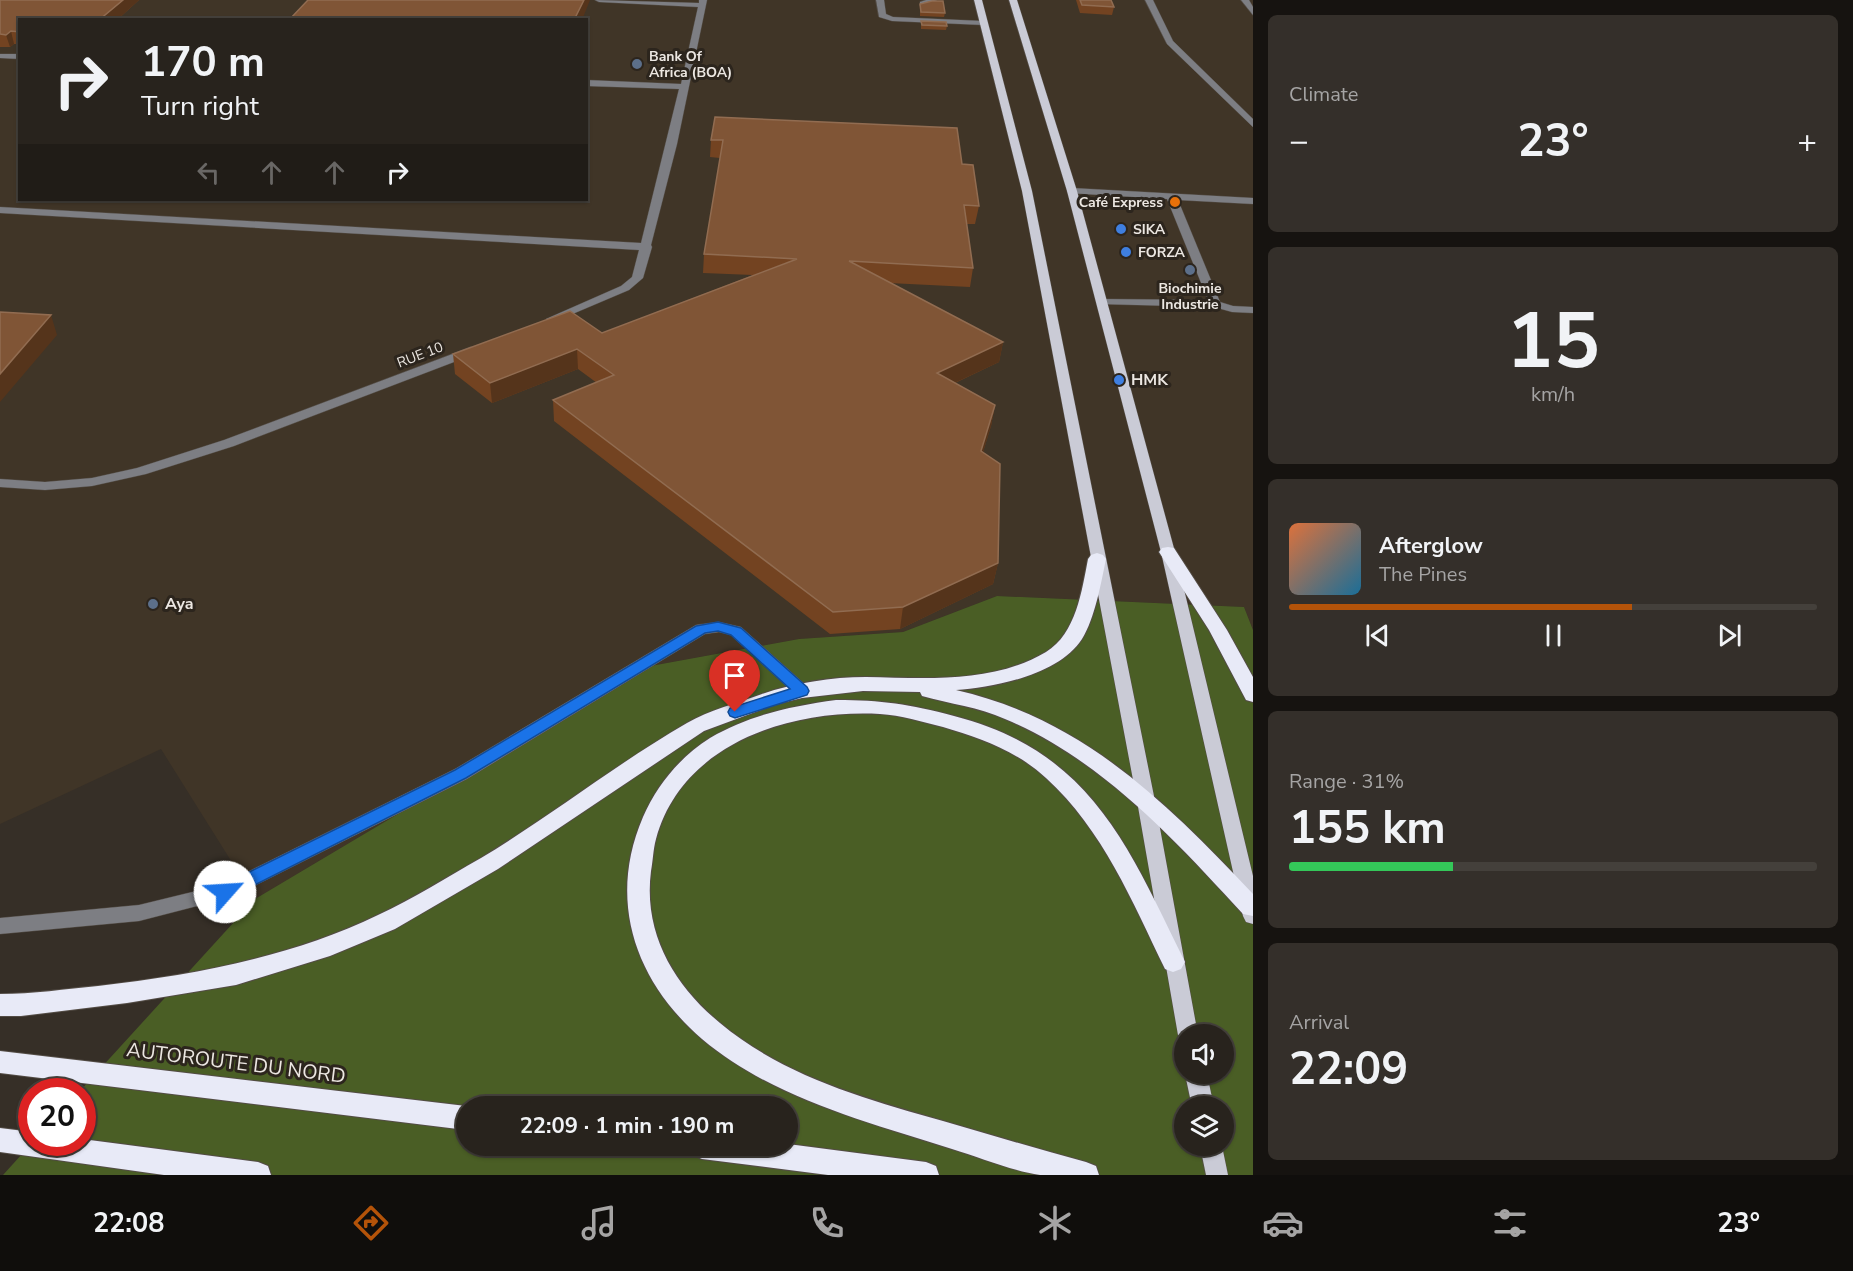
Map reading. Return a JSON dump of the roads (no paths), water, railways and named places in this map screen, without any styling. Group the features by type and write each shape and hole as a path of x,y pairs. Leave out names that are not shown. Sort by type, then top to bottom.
{"highway":[{"path":"1168,552 1218,630 1253,695"},
{"path":"0,1005 21,1005 128,993 236,975 322,949 387,922 490,863 698,726 773,698 801,691 863,684 901,686 978,682 1030,668 1056,655 1074,637 1091,590 1097,559"},
{"path":"901,686 976,701 1014,714 1055,734 1094,758 1191,842 1252,912"},
{"path":"1086,1175 907,1123 844,1102 803,1086 764,1066 716,1034 683,1005 656,964 644,936 637,897 638,864 646,830 657,804 682,773 708,748 744,729 785,713 825,708 881,707 964,725 1033,756 1075,792 1098,819 1116,849 1173,962"},
{"name":"AUTOROUTE DU NORD","path":"0,1062 456,1117"},
{"path":"0,1140 258,1175"},
{"path":"779,1156 926,1175"}],"main road":[{"path":"978,0 1028,191 1097,559 1146,801 1186,1024"},
{"path":"1013,0 1072,191 1168,552 1252,912"},
{"path":"1213,1156 1217,1175"}],"street":[{"path":"543,323 625,288 638,278 702,3 599,0"},
{"path":"880,0 882,15 885,17 983,22"},
{"path":"923,4 925,1 933,0"},
{"path":"1149,0 1170,42 1253,124"},
{"path":"1245,0 1253,13"},
{"path":"0,56 18,57"},
{"path":"588,83 683,87"},
{"path":"1072,191 1253,201"},
{"path":"1172,198 1215,304"},
{"path":"0,210 647,247"},
{"path":"1102,302 1215,304 1232,309 1253,310"},
{"name":"RUE 10","path":"0,483 45,486 92,482 141,471 229,443 479,348"},
{"path":"0,926 139,913 225,892 461,774 701,629 718,627 736,632 801,691"}],"place":[{"name":"Bank Of Africa (BOA)","path":"637,64"},
{"name":"Café Express","path":"1175,202"},
{"name":"SIKA","path":"1121,229"},
{"name":"FORZA","path":"1126,252"},
{"name":"Biochimie Industrie","path":"1190,270"},
{"name":"HMK","path":"1119,380"},
{"name":"Aya","path":"153,604"}]}
